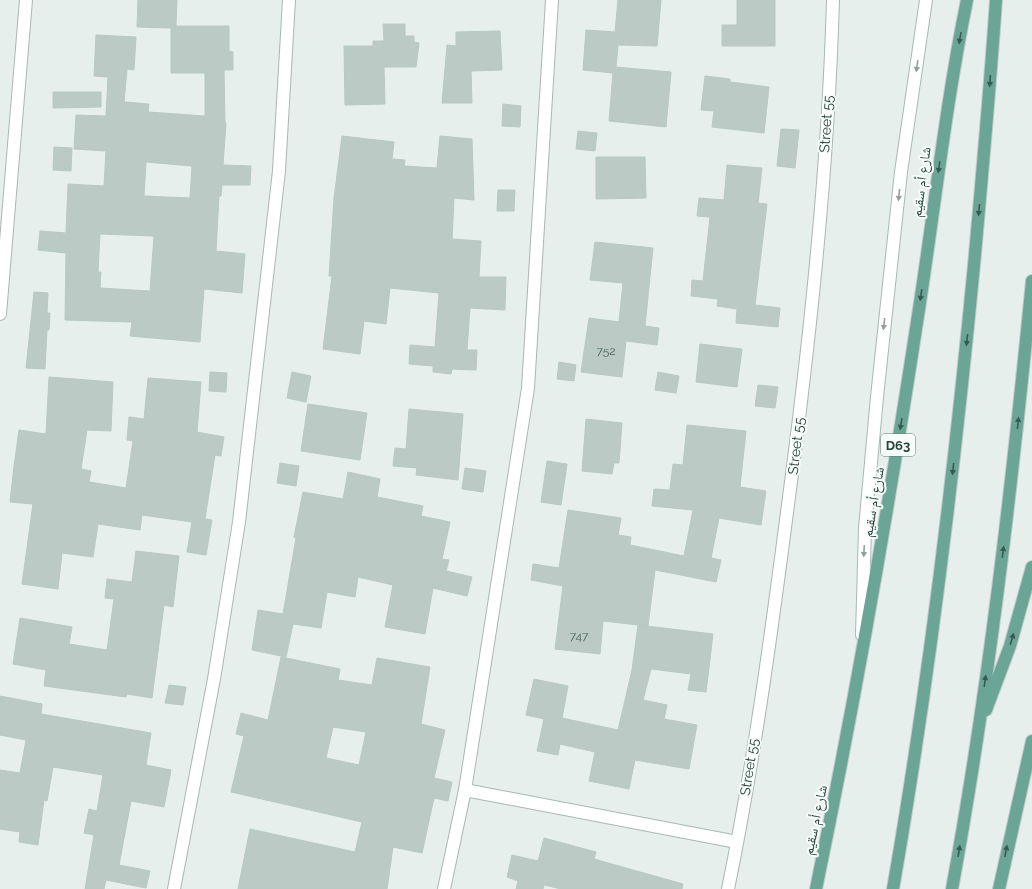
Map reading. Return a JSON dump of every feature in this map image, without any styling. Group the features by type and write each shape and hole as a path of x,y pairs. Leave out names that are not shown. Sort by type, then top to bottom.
{"main road":[{"name":"شارع أم سقيم","path":"816,889 861,660 914,342 951,85 967,0"},
{"path":"893,889 913,770 942,564 968,329 983,172 996,0"},
{"path":"952,889 979,728 1009,499 1032,281"},
{"path":"979,728 1010,646 1032,567"},
{"path":"999,889 1032,740"}],"street":[{"path":"0,314 26,0"},
{"path":"174,889 214,678 239,522 279,171 289,0"},
{"path":"444,889 465,790 528,388 552,0"},
{"name":"Street 55","path":"728,889 773,624 800,420 823,175 833,0"},
{"path":"861,660 862,594 870,462 901,172 926,0"},
{"path":"465,790 737,842"}],"building":[{"path":"138,0 177,0 176,26 229,26 229,51 233,52 233,70 224,70 226,123 223,165 251,166 250,185 222,185 221,196 219,196 216,251 245,254 242,293 204,289 200,342 130,336 132,322 65,320 66,253 38,250 40,231 66,233 68,184 104,186 106,151 74,149 76,115 106,116 108,77 94,76 96,35 136,37 134,70 127,69 124,102 149,104 148,112 205,116 205,73 171,73 171,28 137,27","holes":["146,162 192,166 190,198 144,196","100,234 154,236 150,291 100,288 101,272 98,272"]},
{"path":"618,0 661,0 657,46 618,45 616,67 671,72 666,127 609,121 613,73 583,70 586,30 615,32"},
{"path":"737,0 775,0 775,46 722,46 722,25 737,25"},
{"path":"383,24 405,24 405,36 414,36 414,42 419,43 416,67 384,67 385,104 345,105 344,46 373,46 373,41 384,41"},
{"path":"500,31 502,70 471,71 472,103 442,103 447,45 456,46 456,32"},
{"path":"705,76 730,79 730,82 769,87 764,133 712,127 714,111 701,110"},
{"path":"53,92 101,92 101,107 53,108"},
{"path":"503,104 521,106 520,127 502,126"},
{"path":"781,129 799,130 795,168 777,166"},
{"path":"578,131 597,133 595,151 576,149"},
{"path":"342,136 394,142 392,159 405,160 404,166 437,168 440,136 472,139 474,200 454,198 452,239 481,241 479,277 506,277 505,310 470,308 467,350 477,350 476,370 452,369 451,374 433,372 433,366 409,364 410,345 435,347 439,293 390,288 386,324 364,321 360,354 323,349 332,276 329,276 334,198"},
{"path":"54,147 72,148 71,171 53,170"},
{"path":"596,157 645,157 646,198 596,199"},
{"path":"727,165 762,168 758,203 767,204 755,305 780,308 778,327 736,323 737,309 717,306 718,299 691,296 692,280 703,281 710,217 697,216 699,198 724,200"},
{"path":"498,190 515,190 514,211 497,211"},
{"path":"595,242 653,248 645,326 659,328 657,345 626,341 622,377 581,372 589,318 619,322 623,283 590,280"},
{"path":"34,292 48,293 47,313 50,313 49,330 47,330 45,369 26,368"},
{"path":"700,344 742,349 737,387 696,382"},
{"path":"559,362 576,365 574,381 557,379"},
{"path":"210,372 227,373 226,392 209,391"},
{"path":"292,372 311,376 306,402 287,398"},
{"path":"658,372 679,376 676,393 655,390"},
{"path":"49,377 113,382 111,431 87,430 81,469 91,471 89,482 126,488 133,441 127,440 129,417 144,419 148,378 201,382 197,432 224,437 221,456 215,455 205,519 212,520 206,555 187,552 192,522 142,515 140,530 98,524 93,557 62,553 58,589 22,584 33,504 10,502 14,466 19,430 46,434"},
{"path":"758,385 778,387 775,408 755,406"},
{"path":"308,404 367,413 360,460 301,451"},
{"path":"409,409 463,414 458,480 416,475 417,468 393,466 395,448 406,449"},
{"path":"586,419 622,423 619,463 614,463 612,474 582,471"},
{"path":"687,425 746,431 740,487 766,491 761,525 719,518 711,558 721,560 716,582 655,570 648,626 603,621 600,654 555,649 563,586 531,580 533,564 559,568 568,510 621,518 618,535 631,537 630,545 684,556 693,510 652,506 654,489 670,490 673,464 683,465"},
{"path":"547,461 567,464 561,505 541,502"},
{"path":"280,463 299,466 296,486 277,483"},
{"path":"465,468 486,471 483,492 462,489"},
{"path":"348,472 380,479 377,497 423,506 421,516 450,522 442,559 449,560 446,571 472,577 467,596 433,588 425,634 385,627 393,585 358,577 355,597 327,592 321,628 293,624 286,657 252,650 258,610 283,614 296,538 294,537 303,492 343,499"},
{"path":"136,551 179,556 173,607 164,605 152,698 127,694 126,697 44,686 46,670 13,664 20,618 72,627 69,644 107,650 114,599 105,598 107,579 132,582"},
{"path":"638,625 713,634 706,692 688,690 691,674 651,669 643,700 667,705 664,719 697,725 689,769 635,760 629,789 589,781 595,752 560,744 558,755 537,751 544,719 526,715 534,679 568,686 562,718 618,730 632,670"},
{"path":"281,657 340,669 338,680 372,685 377,658 430,667 421,724 445,730 434,778 452,782 448,801 434,798 422,853 393,847 387,889 238,889 250,829 355,852 362,822 231,792 244,736 236,734 241,713 268,720","holes":["333,727 366,732 359,765 326,758"]},
{"path":"169,685 186,687 183,705 165,703"},
{"path":"0,696 42,704 41,714 151,733 146,765 171,770 164,807 131,801 119,865 150,871 146,888 106,880 104,889 85,889 94,835 84,833 89,809 97,811 103,775 53,767 47,801 44,800 38,845 19,842 20,832 0,829 0,770 20,773 26,740 0,735"},
{"path":"544,838 596,852 594,859 683,884 682,889 561,889 544,885 543,889 516,889 518,881 507,877 512,855 538,861"}]}
